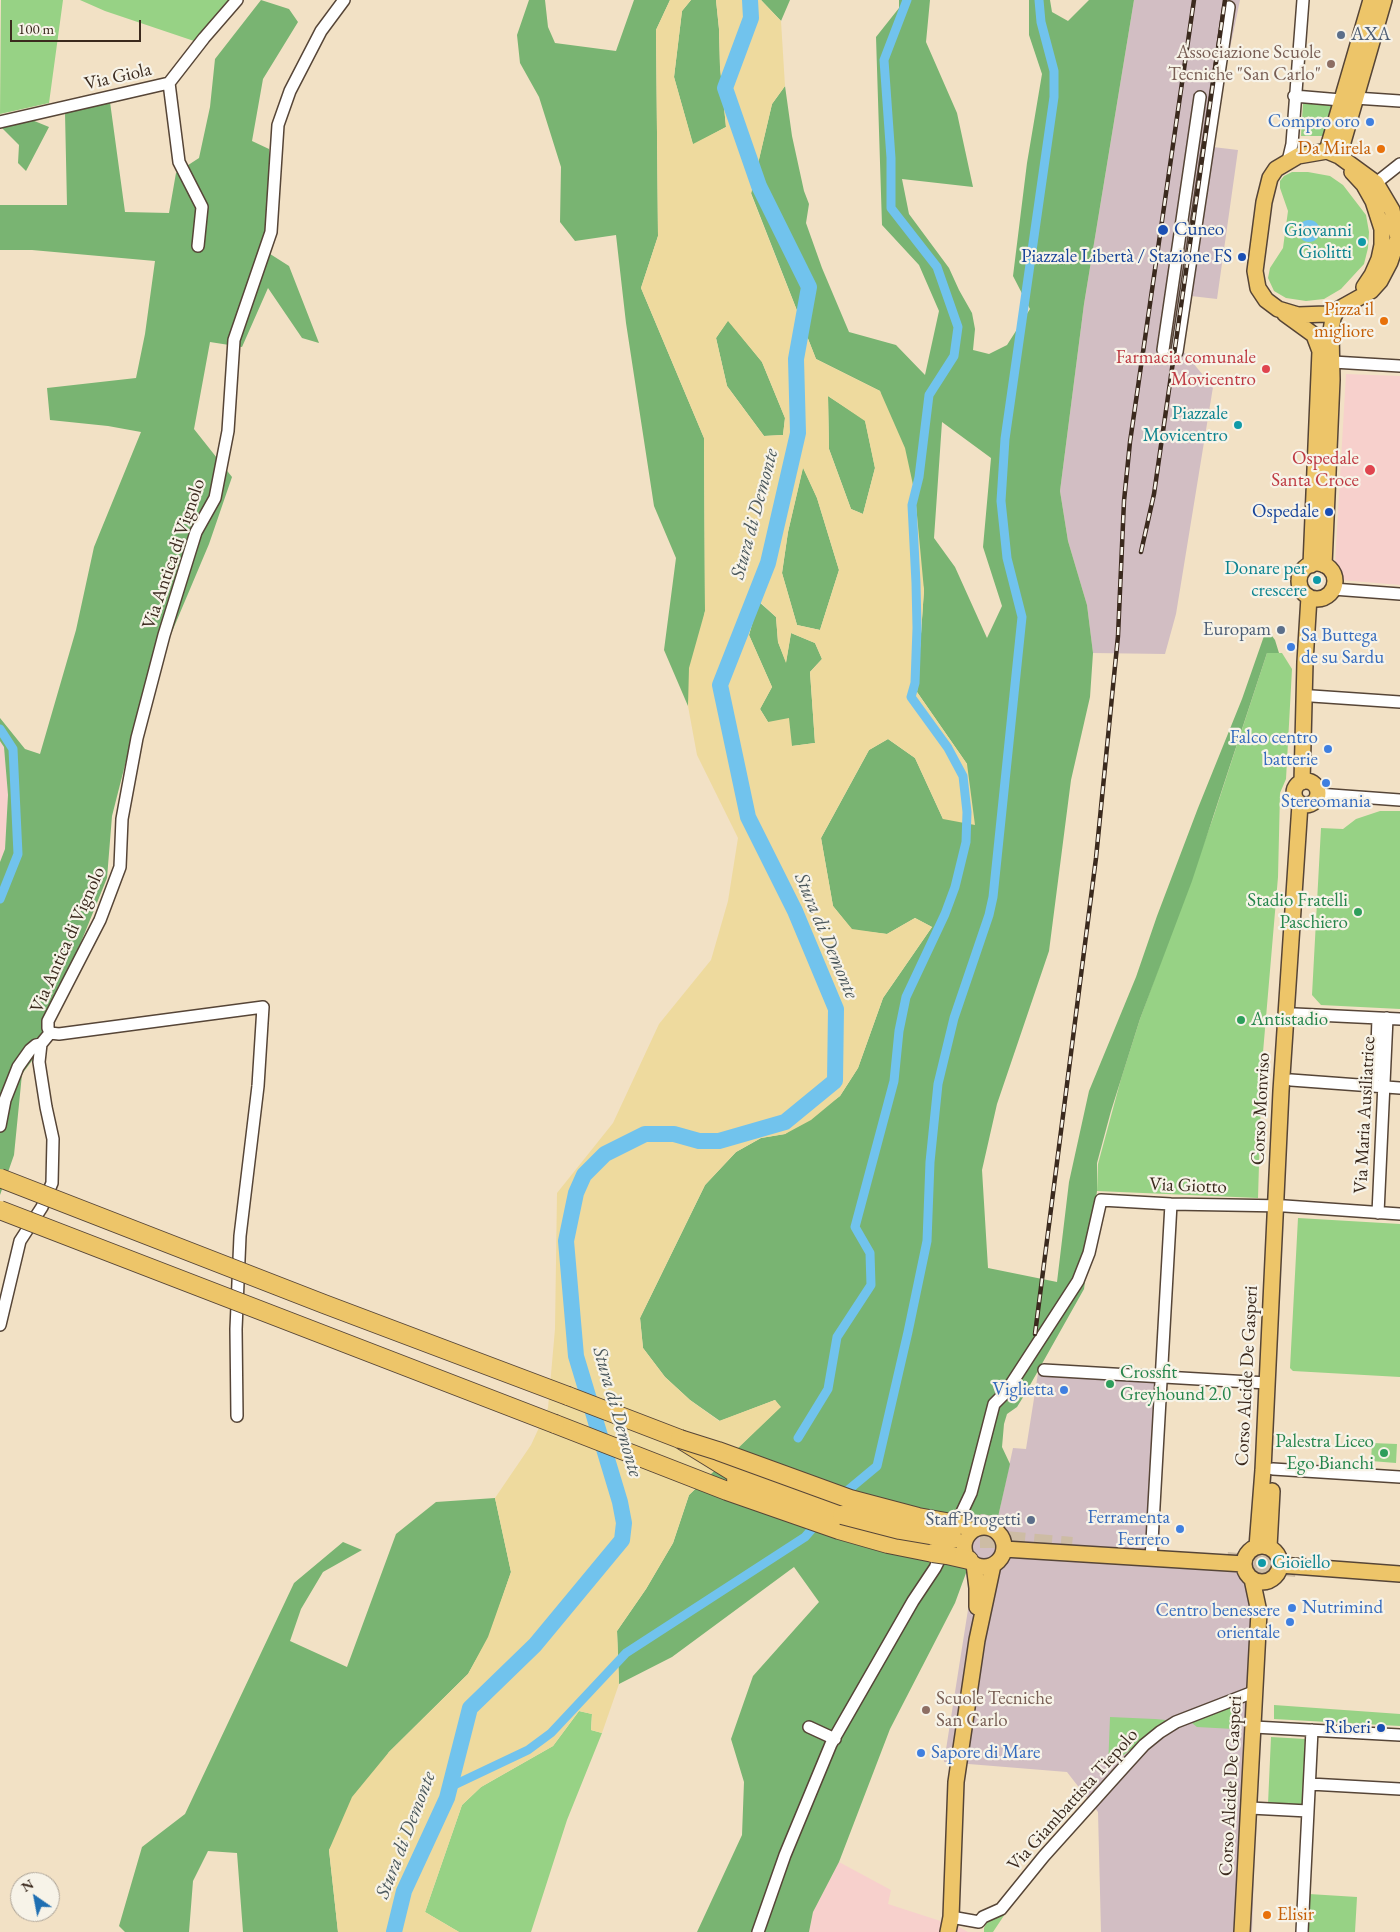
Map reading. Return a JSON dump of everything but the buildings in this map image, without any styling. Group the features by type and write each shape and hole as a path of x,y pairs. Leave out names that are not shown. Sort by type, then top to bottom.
{"highway":[{"path":"0,1178 324,1304 680,1439 858,1501 918,1517 959,1537 972,1562"},
{"path":"0,1210 727,1491 839,1530 888,1544 959,1537"},
{"path":"680,1439 748,1481"},
{"path":"658,1464 748,1481 864,1522 900,1530 959,1537"}],"main road":[{"path":"1333,154 1371,0"},
{"path":"1348,99 1384,0"},
{"path":"1317,565 1333,362 1331,330 1333,318 1341,308 1357,295 1372,275 1379,259 1382,245 1382,229 1376,208 1364,185 1333,154"},
{"path":"1278,309 1298,315 1326,314 1371,291 1380,281 1399,238 1392,210 1376,183 1333,154 1298,156 1276,169 1270,178 1264,202 1255,271 1258,288 1266,300 1278,309 1308,330 1314,336 1320,351 1317,565"},
{"path":"1317,565 1334,575 1333,589 1327,596 1314,598 1301,588 1300,579 1303,570 1317,565"},
{"path":"1305,782 1317,788 1318,794 1315,802 1304,805 1294,798 1294,790 1305,782 1312,696 1314,598"},
{"path":"1305,782 1305,662 1314,598"},
{"name":"Corso Monviso","path":"1280,1206 1295,1014 1304,805"},
{"name":"Corso Monviso","path":"1280,1206 1304,805"},
{"name":"Corso Alcide De Gasperi","path":"1263,1547 1263,1470 1267,1383 1280,1206"},
{"name":"Corso Alcide De Gasperi","path":"1263,1547 1273,1469 1280,1206"},
{"path":"959,1537 985,1527 997,1531 1001,1536 1004,1549 999,1560 993,1565 984,1567 972,1562"},
{"path":"959,1537 968,1536 964,1544 965,1552 972,1562 977,1588 977,1640"},
{"path":"1263,1547 1276,1552 1280,1565 1277,1574 1270,1580 1261,1582 1252,1579 1246,1572 1244,1564 1247,1555 1263,1547"},
{"path":"1004,1549 1244,1564"},
{"path":"949,1924 956,1782 977,1640 993,1565"},
{"path":"1280,1565 1400,1574"},
{"name":"Corso Alcide De Gasperi","path":"1242,1932 1259,1612 1252,1579"},
{"name":"Corso Alcide De Gasperi","path":"1259,1612 1265,1604 1270,1580"}],"street":[{"name":"Via Giola","path":"0,122 169,83 237,0"},
{"name":"Via Antica di Vignolo","path":"50,1033 48,1021 100,920 120,867 122,819 137,738 164,634 196,532 214,498 228,431 234,340 271,232 278,125 290,91 321,31 344,0"},
{"path":"1288,161 1292,144 1294,96 1303,0"},
{"path":"1177,352 1229,6"},
{"path":"169,83 178,162 202,207 198,246"},
{"path":"1294,96 1400,101"},
{"path":"1163,350 1200,97"},
{"path":"1376,183 1400,164"},
{"path":"1333,362 1400,366"},
{"path":"1333,589 1400,594"},
{"path":"1312,696 1400,702"},
{"path":"1318,794 1400,800"},
{"name":"Via Antica di Vignolo","path":"50,1033 54,1035 263,1008 258,1086 240,1236 236,1329 237,1416"},
{"path":"1295,1014 1400,1019"},
{"name":"Via Maria Ausiliatrice","path":"1374,1213 1383,1018"},
{"name":"Via Antica di Vignolo","path":"0,1325 20,1241 42,1207 52,1183 53,1139 39,1062 41,1044 50,1033"},
{"path":"0,1126 5,1100 18,1067 30,1050 36,1045 41,1044"},
{"path":"1291,1080 1400,1088"},
{"name":"Via Giotto","path":"831,1737 935,1568 971,1493 994,1404 1006,1392 1078,1281 1089,1253 1101,1200 1171,1204 1280,1206 1400,1214"},
{"path":"1152,1559 1160,1378 1171,1204"},
{"path":"1044,1370 1267,1383"},
{"path":"1273,1469 1400,1477"},
{"name":"Via Giambattista Tiepolo","path":"949,1924 979,1922 982,1918 1001,1909 1044,1856 1144,1745 1160,1732 1176,1722 1256,1691"},
{"path":"1254,1726 1400,1735"},
{"path":"758,1932 784,1855 831,1737 809,1727"},
{"path":"1302,1932 1312,1730"},
{"path":"1310,1784 1400,1789"},
{"path":"1250,1808 1308,1812"}],"shaded area":[{"path":"1134,0 1240,0 1220,97 1213,147 1238,150 1217,299 1191,296 1183,351 1213,387 1176,614 1165,654 1093,653 1087,605 1068,541 1060,491 1084,304"},
{"name":"Ospedale Santa Croce","path":"1346,374 1400,376 1400,585 1341,580 1335,564"},
{"path":"0,741 4,747 8,795 5,849 0,862"},
{"path":"1039,1367 1160,1373 1160,1559 1264,1563 1252,1932 1101,1932 1098,1812 1067,1772 944,1762 970,1597 966,1573 965,1521 982,1514 998,1517 1013,1448 1026,1449"},
{"path":"839,1862 891,1890 888,1904 959,1927 968,1932 809,1932 813,1912"}],"green space":[{"path":"1,0 63,0 49,103 0,114"},
{"path":"80,0 233,0 197,42 105,11"},
{"path":"261,0 289,9 298,22 263,79 252,141 269,149 272,189 267,252 289,266 319,343 302,338 268,288 242,347 210,342 194,429 232,477 209,544 139,710 112,816 107,878 34,1058 22,1074 14,1155 0,1195 0,862 5,849 8,795 4,747 0,741 0,718 25,749 40,754 76,630 94,547 141,432 108,426 50,420 47,388 136,378 145,334 155,261 32,250 0,250 0,205 67,205 65,113 110,102 125,212 169,213 176,173 199,158 210,107 215,59"},
{"path":"529,0 545,0 548,27 555,43 616,51 634,0 670,0 656,30 658,236 641,288 704,438 705,611 688,706 664,650 676,558 654,506 626,323 616,235 575,241 560,222 561,167 539,97 520,63 517,35"},
{"path":"691,0 716,0 726,127 693,145 674,77 682,11"},
{"path":"761,0 790,0 781,21"},
{"path":"899,0 930,0 926,42 957,113 973,187 902,179 909,214 949,268 972,313 975,329 973,350 989,354 1007,345 1030,309 1013,276 1027,163 1042,74 1029,35 1029,0 1050,0 1052,12 1068,21 1089,0 1134,0 1084,304 1060,491 1068,541 1087,605 1093,653 1090,697 1071,780 1049,951 997,1104 982,1170 988,1268 1057,1282 1069,1182 1089,1091 1136,977 1157,916 1242,699 1264,636 1269,632 1275,640 1279,653 1267,653 1192,881 1140,1019 1111,1111 1097,1163 1097,1191 1084,1289 1017,1407 1007,1414 1002,1447 1010,1464 998,1517 982,1514 965,1521 966,1573 955,1603 890,1729 839,1862 813,1912 809,1932 697,1932 742,1835 744,1782 731,1739 753,1676 819,1602 794,1567 672,1657 619,1684 617,1631 646,1589 673,1543 689,1495 780,1407 775,1400 720,1421 690,1400 665,1377 643,1348 640,1318 705,1185 736,1152 761,1138 785,1134 840,1096 858,1068 883,998 932,927 915,918 887,934 852,930 833,906 821,838 869,750 888,739 915,758 943,819 967,764 917,692 924,590 880,391 816,359 751,193 772,104 785,86 792,136 804,191 809,204 806,223 822,268 849,332 896,345 925,375 939,311 919,265 882,225 876,37 899,8","holes":["942,422 991,458 983,547 1002,606 987,638 955,567 934,538"]},
{"path":"1303,103 1332,105 1323,136 1301,136"},
{"path":"32,120 49,127 26,171 18,163 19,145 0,126"},
{"path":"1292,172 1308,172 1330,176 1343,185 1366,215 1369,232 1364,264 1341,289 1324,299 1306,301 1286,298 1274,291 1268,278 1270,268 1283,248 1288,211 1280,188 1280,181 1284,176"},
{"path":"728,320 762,362 785,418 783,435 764,436 727,386 716,338"},
{"path":"828,396 865,420 875,468 863,514 851,509 829,449"},
{"path":"803,467 817,498 839,570 820,630 797,625 782,573 788,532"},
{"path":"758,601 776,617 778,642 786,662 791,633 815,643 822,659 810,672 815,743 792,746 768,722 760,709 772,687 749,635"},
{"path":"1267,653 1282,653 1292,669 1286,779 1280,793 1278,877 1262,1064 1258,1198 1097,1191 1098,1164 1121,1079 1140,1019 1213,818"},
{"name":"Stadio Fratelli Paschiero","path":"1380,811 1400,811 1400,1009 1321,1005 1312,995 1321,828 1343,829 1356,819"},
{"path":"1298,1218 1400,1224 1400,1377 1293,1371 1290,1368"},
{"name":"Palestra Liceo Ego Bianchi","path":"1372,1443 1397,1444 1396,1463 1371,1461"},
{"path":"495,1498 511,1572 489,1637 468,1674 389,1752 329,1850 338,1932 243,1932 237,1853 208,1851 193,1881 189,1932 125,1932 119,1926 142,1847 185,1814 294,1583 343,1542 362,1550 323,1572 301,1609 290,1641 347,1667 396,1534 436,1502"},
{"path":"1233,1702 1234,1729 1197,1727 1188,1720"},
{"path":"1274,1705 1400,1714 1400,1726 1274,1719"},
{"path":"579,1711 592,1714 591,1730 602,1733 567,1820 531,1932 459,1932 425,1912 462,1805 481,1787 553,1746"},
{"path":"1110,1717 1155,1719 1166,1720 1108,1768"},
{"path":"1271,1737 1305,1739 1302,1806 1268,1804"},
{"path":"1309,1894 1357,1897 1355,1932 1307,1932"},
{"path":"1009,1908 993,1932 984,1932 987,1922 1002,1915"}],"sand":[{"path":"670,0 691,0 682,11 674,77 693,144 726,127 716,0 761,0 781,21 785,86 772,104 751,194 816,359 880,391 905,448 915,494 924,590 917,692 967,764 975,825 943,819 915,758 888,739 869,750 821,838 833,906 852,929 887,934 915,918 932,927 883,998 858,1068 840,1096 811,1120 785,1134 761,1138 736,1152 705,1185 640,1318 643,1348 665,1377 690,1400 719,1421 775,1400 781,1407 689,1495 673,1543 646,1589 617,1631 619,1684 602,1733 591,1730 592,1714 579,1711 553,1746 481,1787 462,1805 425,1912 459,1932 338,1932 329,1850 352,1797 389,1752 468,1674 488,1637 511,1572 495,1498 531,1445 548,1408 555,1329 557,1193 613,1123 659,1024 711,960 728,901 738,838 697,755 688,706 689,668 705,611 704,438 641,288 658,236 656,30","holes":["728,321 762,362 785,418 783,435 764,436 727,386 716,338","828,396 865,421 875,468 863,514 851,509 829,449","803,468 817,498 839,570 820,630 797,625 782,573 788,532","759,601 776,617 778,642 786,663 791,633 815,643 822,659 810,672 815,743 792,746 789,718 768,722 760,709 772,687 749,635"]}],"water":[{"path":"1305,220 1313,220 1320,227 1320,235 1313,242 1305,242 1298,235 1298,227"}],"waterway":[{"name":"Stura di Demonte","path":"394,1932 404,1891 447,1798 470,1708 535,1645 622,1540 624,1523 620,1502 576,1356 566,1241 576,1193 584,1175 605,1154 645,1134 674,1134 699,1141 719,1141 785,1122 835,1081 836,1009 795,911 748,817 720,685 768,563 798,433 796,359 809,287 759,186 725,88 751,18 750,0"},
{"path":"798,1438 828,1389 837,1337 871,1285 870,1253 855,1227 894,1081 899,1031 906,997 945,914 955,887 966,842 967,812 963,776 948,748 911,697 915,683 917,628 912,505 919,477 929,395 954,356 958,327 937,267 891,208 891,158 884,60 907,0"},
{"path":"841,1496 877,1466 927,1241 930,1162 938,1084 954,1018 989,915 993,897 1022,617 1007,558 1001,501 1005,439 1054,97 1054,71 1041,22 1039,0"},
{"path":"0,729 13,749 18,854 0,899"},
{"path":"450,1787 528,1750 551,1733 626,1653 805,1537 819,1521"}],"tunnel":[{"path":"953,1539 993,1539 1072,1546"},
{"path":"1227,1561 1296,1568"}],"railway":[{"path":"1035,1334 1096,858 1118,636 1124,501 1130,442 1194,0"},
{"path":"1141,552 1154,494 1225,0"}],"place":[{"name":"AXA","path":"1341,35"},
{"name":"Associazione Scuole Tecniche \"San Carlo\"","path":"1331,64"},
{"name":"Compro oro","path":"1370,122"},
{"name":"Da Mirela","path":"1381,149"},
{"name":"Cuneo","path":"1163,230"},
{"name":"Giovanni Giolitti","path":"1362,242"},
{"name":"Piazzale Libertà / Stazione FS","path":"1242,257"},
{"name":"Pizza il migliore","path":"1384,321"},
{"name":"Farmacia comunale Movicentro","path":"1266,369"},
{"name":"Piazzale Movicentro","path":"1238,425"},
{"name":"Ospedale Santa Croce","path":"1370,470"},
{"name":"Ospedale","path":"1329,512"},
{"name":"Donare per crescere","path":"1317,580"},
{"name":"Europam","path":"1281,630"},
{"name":"Sa Buttega de su Sardu","path":"1291,647"},
{"name":"Falco centro batterie","path":"1328,749"},
{"name":"Stereomania","path":"1326,783"},
{"name":"Stadio Fratelli Paschiero","path":"1358,912"},
{"name":"Antistadio","path":"1241,1020"},
{"name":"Crossfit Greyhound 2.0","path":"1110,1384"},
{"name":"Viglietta","path":"1064,1390"},
{"name":"Palestra Liceo Ego Bianchi","path":"1384,1453"},
{"name":"Staff Progetti","path":"1031,1520"},
{"name":"Ferramenta Ferrero","path":"1180,1529"},
{"name":"Gioiello","path":"1262,1563"},
{"name":"Nutrimind","path":"1292,1608"},
{"name":"Centro benessere orientale","path":"1290,1622"},
{"name":"Scuole Tecniche San Carlo","path":"926,1710"},
{"name":"Riberi","path":"1381,1728"},
{"name":"Sapore di Mare","path":"921,1753"},
{"name":"Elisir","path":"1267,1915"}]}
